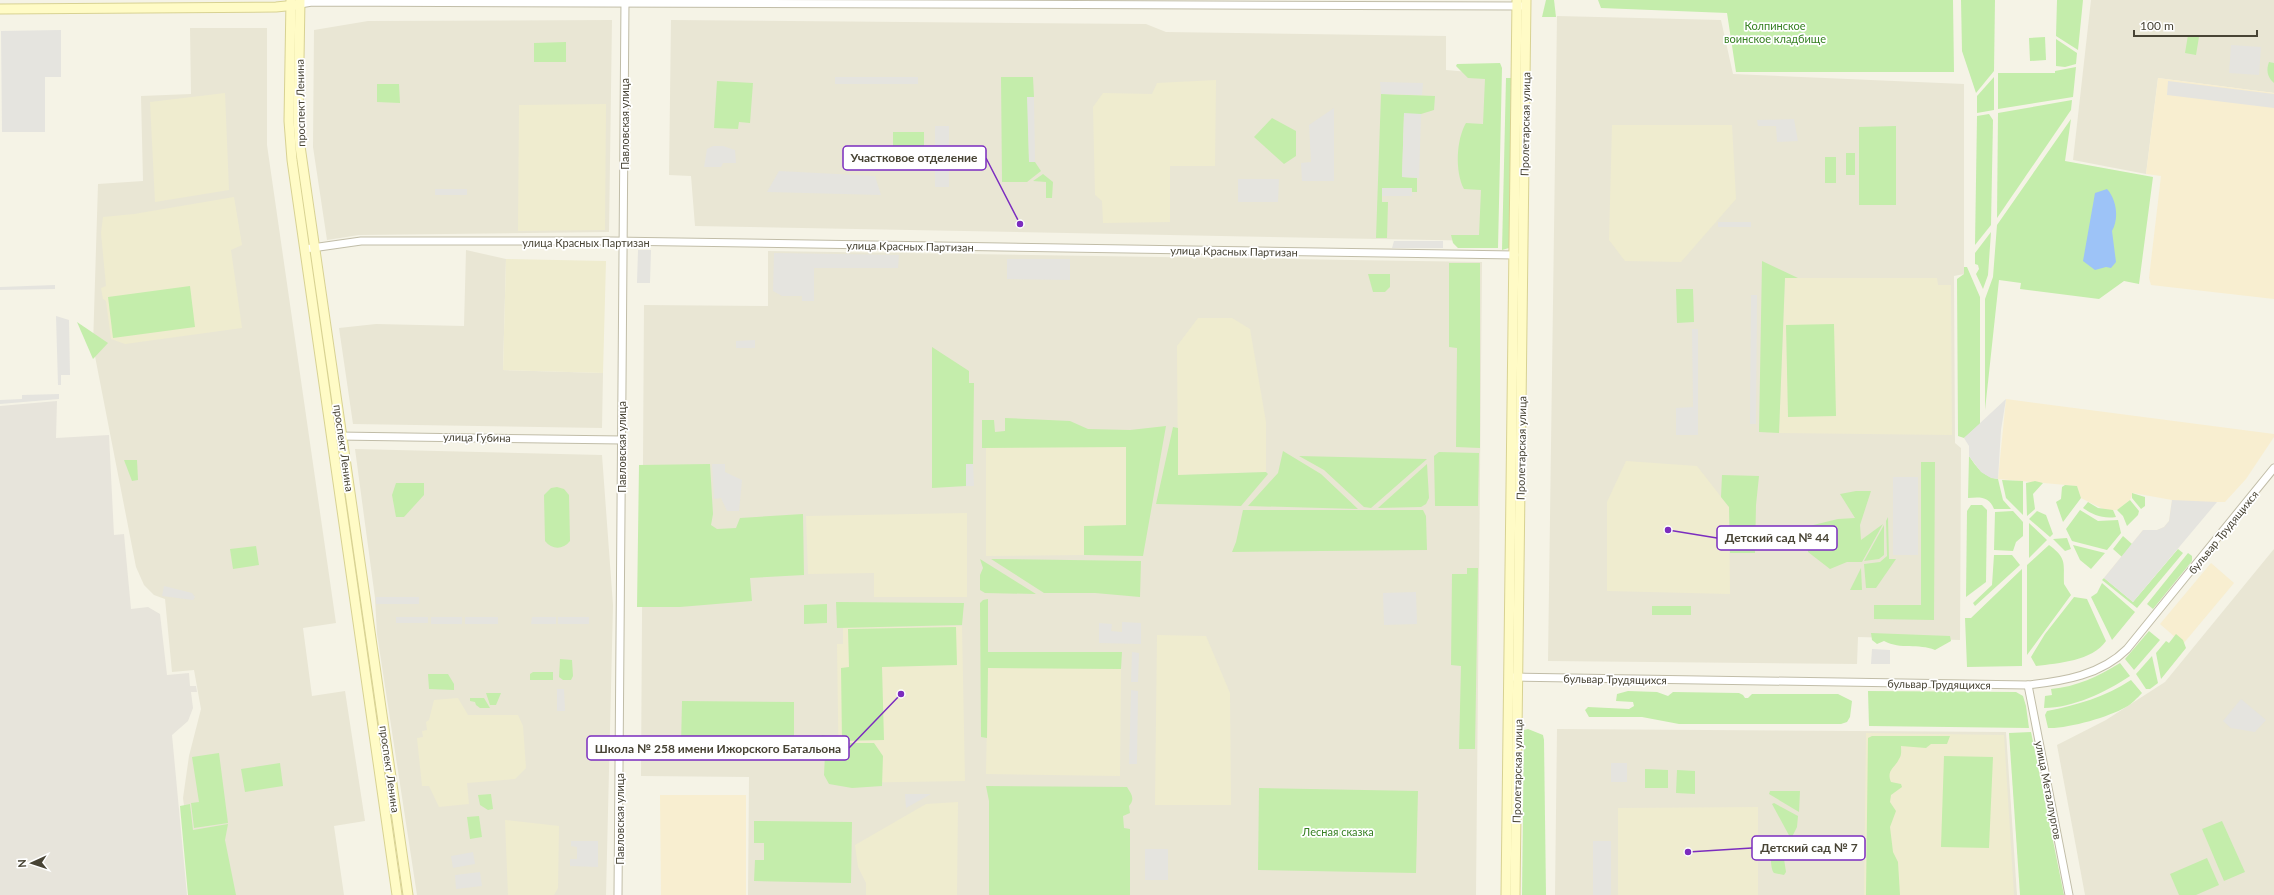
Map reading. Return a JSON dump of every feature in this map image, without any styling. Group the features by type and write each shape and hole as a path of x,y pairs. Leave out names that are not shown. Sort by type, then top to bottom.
{"main road":[{"path":"0,9 295,2"},
{"name":"проспект Ленина","path":"295,2 298,120 408,895"},
{"name":"проспект Ленина","path":"295,2 290,128 305,249 397,895"},
{"name":"Пролетарская улица","path":"1515,895 1515,255 1522,3"},
{"name":"Пролетарская улица","path":"1506,895 1514,677 1522,3"}],"street":[{"path":"295,2 625,1 1522,3"},
{"name":"Павловская улица","path":"618,895 625,1"},
{"name":"улица Красных Партизан","path":"305,249 361,241 623,242 1515,255"},
{"name":"улица Губина","path":"332,437 622,440"},
{"name":"бульвар Трудящихся","path":"1514,677 2028,685 2059,682 2086,674 2119,657 2274,468"},
{"name":"улица Металлургов","path":"2028,685 2069,895"}],"shaded area":[{"path":"2091,0 2274,0 2274,93 2158,78 2146,174 2073,160"},
{"path":"1557,16 1721,20 1733,74 1964,84 1964,274 1954,276 1955,443 1961,448 1960,640 1858,637 1857,664 1548,661"},
{"path":"612,20 609,232 359,235 327,240 313,147 314,30 368,21"},
{"path":"671,20 1146,24 1166,32 1446,36 1446,70 1492,74 1487,241 695,226 691,176 669,175"},
{"path":"190,28 267,28 267,145 336,623 303,628 312,696 345,691 365,821 334,826 344,895 223,895 189,842 183,798 189,756 201,709 194,670 172,672 165,599 154,595 144,585 136,567 93,346 98,184 143,181 141,96 191,94"},
{"path":"61,30 61,77 45,77 45,132 2,132 1,31"},
{"path":"2231,45 2261,47 2259,75 2229,73"},
{"path":"835,77 918,77 918,84 835,84"},
{"path":"2158,78 2274,93 2274,299 2151,285 2149,278 2161,176 2146,174"},
{"path":"1216,80 1215,166 1170,166 1170,222 1103,223 1102,201 1095,195 1093,107 1103,93 1152,94 1157,83"},
{"path":"2168,81 2274,94 2274,108 2167,95"},
{"path":"1380,82 1423,83 1422,95 1381,94"},
{"path":"225,93 229,190 155,202 150,102"},
{"path":"1027,97 1034,97 1035,162 1029,162"},
{"path":"606,104 605,230 518,231 519,105"},
{"path":"1334,108 1334,181 1302,181 1301,163 1311,162 1309,125"},
{"path":"1404,113 1421,114 1419,178 1402,177"},
{"path":"1794,119 1798,141 1777,142 1776,126 1758,126 1757,120"},
{"path":"1612,125 1732,125 1736,199 1681,262 1625,261 1609,240"},
{"path":"935,126 949,126 949,187 935,187"},
{"path":"713,146 723,146 735,150 736,163 723,163 721,167 704,167 707,149"},
{"path":"779,171 875,176 881,195 767,192"},
{"path":"1238,179 1279,179 1278,202 1238,202"},
{"path":"1382,188 1411,188 1412,196 1382,196"},
{"path":"435,189 467,189 467,195 435,195"},
{"path":"234,197 242,245 231,250 242,328 125,344 111,339 106,301 103,299 101,288 106,286 101,233 103,217 134,214"},
{"path":"1718,222 1751,222 1751,227 1718,227"},
{"path":"1394,241 1443,241 1443,248 1392,248"},
{"path":"466,250 506,259 503,370 603,373 602,428 353,424 339,328 376,324 464,326"},
{"path":"638,250 651,250 650,283 637,283"},
{"path":"768,251 1482,262 1476,895 748,895 749,777 641,776 644,305 768,306"},
{"path":"774,253 899,255 898,268 814,268 814,301 802,301 802,296 782,296 773,291"},
{"path":"506,259 606,261 603,373 503,370"},
{"path":"1007,259 1070,259 1070,280 1007,279"},
{"path":"1785,278 1937,278 1938,285 1951,285 1952,435 1779,433"},
{"path":"55,285 55,289 0,290 0,287"},
{"path":"1751,295 1757,295 1756,424 1750,424"},
{"path":"56,316 69,320 70,375 61,375 61,385 58,385"},
{"path":"1198,318 1232,318 1250,329 1266,422 1266,472 1178,475 1177,346"},
{"path":"1692,329 1698,329 1698,435 1676,435 1676,408 1693,407"},
{"path":"755,340 755,348 736,348 736,341"},
{"path":"59,394 59,399 0,404 0,400 22,399 22,395"},
{"path":"2006,399 2274,434 2274,437 2246,479 2225,502 2216,502 2104,578 2143,530 2157,530 2164,527 2169,521 2172,500 2133,493 2130,500 2117,510 2105,510 2081,498 2077,486 1998,479"},
{"path":"2006,399 2001,430 1998,479 1991,478 1981,472 1969,456 1969,446 1964,438"},
{"path":"57,401 56,438 109,435 114,535 124,534 131,609 148,607 160,614 167,675 189,673 190,686 196,686 197,692 191,692 193,708 188,721 172,735 187,895 0,895 0,406"},
{"path":"986,447 1126,447 1126,526 1084,526 1084,555 986,556"},
{"path":"355,449 602,455 613,605 606,895 417,895 377,634 375,598"},
{"path":"1626,461 1697,466 1729,507 1730,594 1607,591 1607,502"},
{"path":"712,464 725,464 725,472 742,480 739,511 727,511 721,498 714,499"},
{"path":"966,464 973,464 974,486 966,486"},
{"path":"1893,477 1918,477 1918,555 1893,555"},
{"path":"2172,500 2217,502 2133,602 2104,578 2143,530 2157,530 2164,527 2169,521"},
{"path":"967,513 967,597 874,597 874,573 808,574 806,516"},
{"path":"2274,549 2274,895 2085,895 2057,745 2106,720 2165,682"},
{"path":"2211,563 2234,583 2183,644 2160,624"},
{"path":"164,586 192,593 195,597 193,600 162,596"},
{"path":"1416,592 1417,624 1384,625 1383,593"},
{"path":"376,597 419,597 419,604 376,604"},
{"path":"396,617 428,617 428,623 396,623"},
{"path":"431,617 462,617 462,624 431,624"},
{"path":"465,617 498,617 498,624 465,624"},
{"path":"532,617 556,617 556,624 531,624"},
{"path":"558,617 589,617 589,624 558,624"},
{"path":"1122,622 1141,623 1141,644 1099,643 1099,623 1112,624 1111,631 1122,632"},
{"path":"962,626 965,781 839,783 837,644 843,644 843,628"},
{"path":"1157,635 1206,636 1230,693 1231,805 1155,805"},
{"path":"1872,649 1890,650 1890,664 1871,664"},
{"path":"1132,652 1139,653 1138,682 1131,682"},
{"path":"988,667 1121,669 1120,776 986,774"},
{"path":"557,689 564,689 565,711 557,711"},
{"path":"1131,690 1138,691 1137,764 1129,764"},
{"path":"458,698 468,715 518,715 523,726 526,768 515,779 467,783 469,804 439,807 429,786 422,786 417,738 423,737 422,731 427,730 426,722 429,720 434,700"},
{"path":"2241,699 2266,720 2255,732 2231,728 2223,721"},
{"path":"1557,729 2006,732 2017,895 1555,895"},
{"path":"1866,733 2004,735 2014,895 1864,895"},
{"path":"1611,763 1627,763 1627,782 1611,782"},
{"path":"905,794 931,794 906,808"},
{"path":"660,795 746,795 746,895 661,895"},
{"path":"958,802 957,895 866,895 866,883 858,867 855,845 926,804"},
{"path":"1758,807 1758,895 1618,895 1618,808"},
{"path":"505,820 559,826 558,888 554,895 508,895"},
{"path":"571,841 598,841 598,867 570,866 570,859 577,859 577,847 571,846"},
{"path":"1593,841 1611,841 1611,895 1593,895"},
{"path":"1145,849 1168,849 1168,880 1145,880"},
{"path":"473,852 475,864 453,868 451,856"},
{"path":"480,872 482,886 456,889 455,875"}],"green space":[{"path":"1546,0 1554,0 1556,17 1542,17"},
{"name":"Колпинское воинское кладбище","path":"1598,0 1953,0 1954,72 1736,72 1727,13 1601,8"},
{"path":"1961,0 1995,0 1994,71 1976,93 1962,51"},
{"path":"2057,0 2083,0 2078,50 2056,36"},
{"path":"2188,35 2199,37 2196,55 2185,53"},
{"path":"2045,37 2046,60 2030,61 2029,38"},
{"path":"2056,39 2077,53 2076,64 2065,67 2056,66"},
{"path":"566,42 566,62 534,62 534,43"},
{"path":"2269,62 2274,63 2274,83 2268,73"},
{"path":"1500,63 1502,68 1498,248 1458,248 1453,243 1451,235 1479,235 1481,190 1464,189 1459,174 1458,156 1460,138 1466,123 1483,124 1485,79 1468,78 1456,66 1457,64"},
{"path":"2076,67 2073,97 1998,109 1998,73 2055,73 2055,71"},
{"path":"1001,77 1033,77 1034,97 1028,97 1029,162 1035,162 1041,171 1027,182 1002,182"},
{"path":"1994,77 1994,110 1977,113 1977,96"},
{"path":"1506,78 1511,78 1509,248 1502,250"},
{"path":"717,81 753,83 750,123 739,122 738,129 714,128"},
{"path":"377,84 399,84 400,103 377,102"},
{"path":"1381,94 1435,96 1434,110 1421,114 1404,114 1402,177 1417,178 1417,192 1412,192 1412,188 1382,188 1382,202 1388,202 1387,238 1376,238"},
{"path":"2072,100 2071,110 1997,218 1998,113"},
{"path":"1989,114 1993,120 1991,225 1975,245 1977,116"},
{"path":"1272,118 1296,131 1296,156 1284,164 1254,137"},
{"path":"2071,119 2065,161 2153,177 2139,284 2124,281 2099,299 2020,289 2021,283 1999,280 1985,410 1985,299 1993,277 1997,225"},
{"path":"1896,126 1896,205 1859,205 1859,127"},
{"path":"893,132 924,132 924,162 893,164"},
{"path":"1846,153 1855,153 1855,175 1846,175"},
{"path":"1825,157 1836,157 1836,183 1825,183"},
{"path":"1043,174 1053,182 1052,198 1046,198 1046,182 1033,181"},
{"path":"1991,232 1988,275 1983,289 1976,274 1979,269 1978,265 1975,264 1975,253"},
{"path":"1762,261 1798,278 1785,278 1779,433 1759,432"},
{"path":"1449,263 1480,263 1480,448 1456,447 1457,348 1449,347"},
{"path":"1964,267 1967,267 1980,297 1980,424 1964,438 1958,436 1957,279 1964,274"},
{"path":"1368,274 1390,274 1390,287 1385,292 1373,292"},
{"path":"190,286 195,327 113,338 108,297"},
{"path":"1676,289 1693,289 1694,322 1677,323"},
{"path":"77,322 108,343 93,359"},
{"path":"1834,324 1836,416 1788,417 1786,325"},
{"path":"932,347 969,371 969,383 974,383 973,464 966,464 966,486 932,488"},
{"path":"1005,418 1070,421 1088,429 1130,430 1166,426 1143,556 1084,555 1084,526 1126,525 1126,447 982,448 982,420 994,420 995,432 1005,431"},
{"path":"1173,427 1178,428 1178,475 1266,472 1268,474 1241,506 1156,504"},
{"path":"1283,451 1321,474 1358,509 1248,506 1278,473"},
{"path":"1439,452 1479,453 1478,506 1435,506 1434,456"},
{"path":"1299,456 1427,459 1371,508 1364,507 1324,470"},
{"path":"1969,456 1981,471 1993,478 1998,479 2003,500 2011,509 1994,509 1990,502 1984,498 1968,498"},
{"path":"124,460 137,460 138,480 132,481"},
{"path":"1921,462 1935,462 1934,620 1874,619 1874,605 1921,605"},
{"path":"710,464 713,514 711,525 717,529 736,528 740,518 803,514 804,575 750,578 752,601 680,607 637,607 639,465"},
{"path":"1427,464 1429,498 1426,504 1421,507 1378,508"},
{"path":"1722,475 1759,476 1756,505 1755,553 1730,553 1729,507 1721,497"},
{"path":"2002,480 2023,481 2023,515 2006,498"},
{"path":"2035,481 2043,483 2033,494 2035,509 2027,516 2026,483"},
{"path":"396,483 424,483 424,495 404,517 396,517 392,495"},
{"path":"2065,485 2077,486 2081,498 2063,522 2056,502 2061,499 2062,487"},
{"path":"557,487 564,489 569,495 570,541 564,546 558,548 551,546 545,541 544,495 551,488"},
{"path":"1856,491 1871,491 1860,525 1861,540 1883,524 1862,562 1847,562 1830,569 1808,552 1805,527 1838,519 1855,518 1840,494"},
{"path":"2132,493 2145,497 2145,506 2141,509 2132,498"},
{"path":"2130,500 2139,511 2138,515 2127,526 2123,516 2117,510"},
{"path":"2088,502 2098,508 2113,510 2116,517 2102,517 2091,513 2083,508"},
{"path":"1971,505 1982,505 1987,510 1986,582 1966,597 1967,511"},
{"path":"1243,510 1423,510 1426,516 1427,550 1232,552 1236,542"},
{"path":"2080,510 2098,521 2118,520 2121,533 2107,550 2072,541 2066,529"},
{"path":"2013,511 2023,522 2023,536 2016,542 2013,551 1994,550 1995,512"},
{"path":"2037,511 2046,515 2053,534 2050,537 2029,519"},
{"path":"1888,517 1889,559 1896,559 1876,588 1866,588 1864,564 1880,562 1887,556 1886,521"},
{"path":"2029,523 2047,540 2029,558"},
{"path":"1884,525 1884,555 1879,559 1864,561"},
{"path":"2123,536 2132,544 2122,557 2113,549"},
{"path":"2067,538 2071,549 2065,551 2053,539"},
{"path":"2049,545 2062,558 2064,567 2064,584 2071,595 2027,655 2027,565"},
{"path":"2073,545 2105,553 2091,569 2080,560"},
{"path":"256,546 259,565 233,569 230,549"},
{"path":"2178,549 2183,553 2137,608 2102,580 2104,578 2133,602"},
{"path":"2188,553 2192,556 2192,561 2153,609 2147,604"},
{"path":"1994,555 2012,555 2020,565 1975,606 1973,603 1992,585"},
{"path":"980,559 1036,594 985,593 980,590 980,575 983,568"},
{"path":"991,559 1141,561 1140,597 1095,593 1044,593"},
{"path":"1467,568 1478,568 1475,749 1459,749 1461,666 1451,665 1452,574 1467,574"},
{"path":"1861,568 1862,590 1850,590"},
{"path":"2022,569 2022,666 1967,667 1965,618 1971,618"},
{"path":"2102,583 2135,612 2112,640 2091,597 2097,593"},
{"path":"2074,597 2087,599 2106,641 2100,648 2084,657 2065,662 2036,666 2031,657 2045,634"},
{"path":"988,599 988,652 1122,652 1121,669 988,668 987,738 981,737 980,603 983,600"},
{"path":"836,602 964,603 962,625 837,628"},
{"path":"827,604 827,623 804,624 804,605"},
{"path":"1652,606 1691,606 1691,615 1652,615"},
{"path":"956,627 957,665 882,667 884,740 842,741 841,668 849,667 848,629"},
{"path":"2149,631 2160,640 2134,670 2125,659"},
{"path":"1871,633 1950,636 1951,641 1935,650 1922,647 1890,644 1884,641 1877,644 1872,640"},
{"path":"2176,634 2183,640 2186,648 2161,679 2156,653 2166,641 2169,643"},
{"path":"2152,656 2158,683 2150,689 2146,689 2136,674"},
{"path":"560,659 572,660 573,676 571,680 563,680 559,677"},
{"path":"2120,663 2130,676 2121,682 2078,702 2044,708 2045,696 2052,695 2051,689 2069,686 2087,680"},
{"path":"533,672 553,672 553,680 530,680 530,674"},
{"path":"428,674 448,674 454,684 454,690 429,689"},
{"path":"2131,680 2142,693 2128,706 2109,715 2088,722 2066,727 2048,728 2045,715 2047,711 2101,696"},
{"path":"1628,691 1657,692 1668,696 1673,692 1739,693 1745,698 1748,698 1752,694 1838,694 1852,701 1850,717 1847,722 1841,724 1679,724 1642,717 1589,717 1585,710 1588,707 1629,709 1634,706 1633,702 1616,701 1617,694"},
{"path":"1868,691 2016,692 2023,696 2029,728 1869,726"},
{"path":"486,693 501,693 496,705 490,705"},
{"path":"470,698 484,698 490,708 480,708 475,702 470,701"},
{"path":"682,701 794,702 794,747 681,746"},
{"path":"1528,729 1543,735 1544,740 1546,895 1522,895 1524,730"},
{"path":"2031,732 2064,895 2020,895 2009,733"},
{"path":"822,735 834,738 837,743 874,743 883,756 882,786 852,788 829,784 824,775 825,754 819,739"},
{"path":"1872,736 1950,736 1947,744 1931,744 1926,748 1901,746 1900,757 1890,772 1891,782 1901,784 1902,787 1891,795 1890,802 1896,811 1890,827 1893,852 1898,862 1900,895 1866,895 1868,738"},
{"path":"219,753 228,823 194,828 191,803 199,802 192,757"},
{"path":"1944,756 1993,757 1989,848 1941,847"},
{"path":"280,763 283,786 245,792 241,769"},
{"path":"1645,769 1668,770 1668,788 1645,788"},
{"path":"1677,770 1695,771 1695,794 1676,793"},
{"path":"986,786 1127,787 1132,801 1129,806 1130,813 1123,816 1124,828 1130,829 1130,895 989,895 989,801"},
{"name":"Лесная сказка","path":"1259,788 1418,791 1416,873 1258,870"},
{"path":"1770,791 1800,791 1799,812 1769,794"},
{"path":"491,794 493,809 488,810 480,805 478,795"},
{"path":"1774,803 1798,816 1797,827 1791,839 1772,804"},
{"path":"190,804 193,830 228,824 225,840 236,895 188,895 180,806"},
{"path":"479,816 482,837 470,839 467,817"},
{"path":"754,821 852,822 851,883 754,881 755,860 764,860 764,843 754,843"},
{"path":"2222,821 2245,872 2224,881 2202,829"},
{"path":"1775,840 1784,841 1786,847 1790,851 1784,859 1786,872 1784,875 1774,873 1772,870 1772,847"},
{"path":"2207,858 2219,885 2196,895 2179,895 2170,874"}],"water":[{"path":"2107,189 2113,199 2116,210 2116,221 2112,231 2116,262 2111,268 2106,267 2095,270 2083,261 2095,193"}],"place":[{"name":"Участковое отделение","path":"1020,224"},
{"name":"Детский сад № 44","path":"1668,530"},
{"name":"Школа № 258 имени Ижорского Батальона","path":"901,694"},
{"name":"Детский сад № 7","path":"1688,852"}]}
